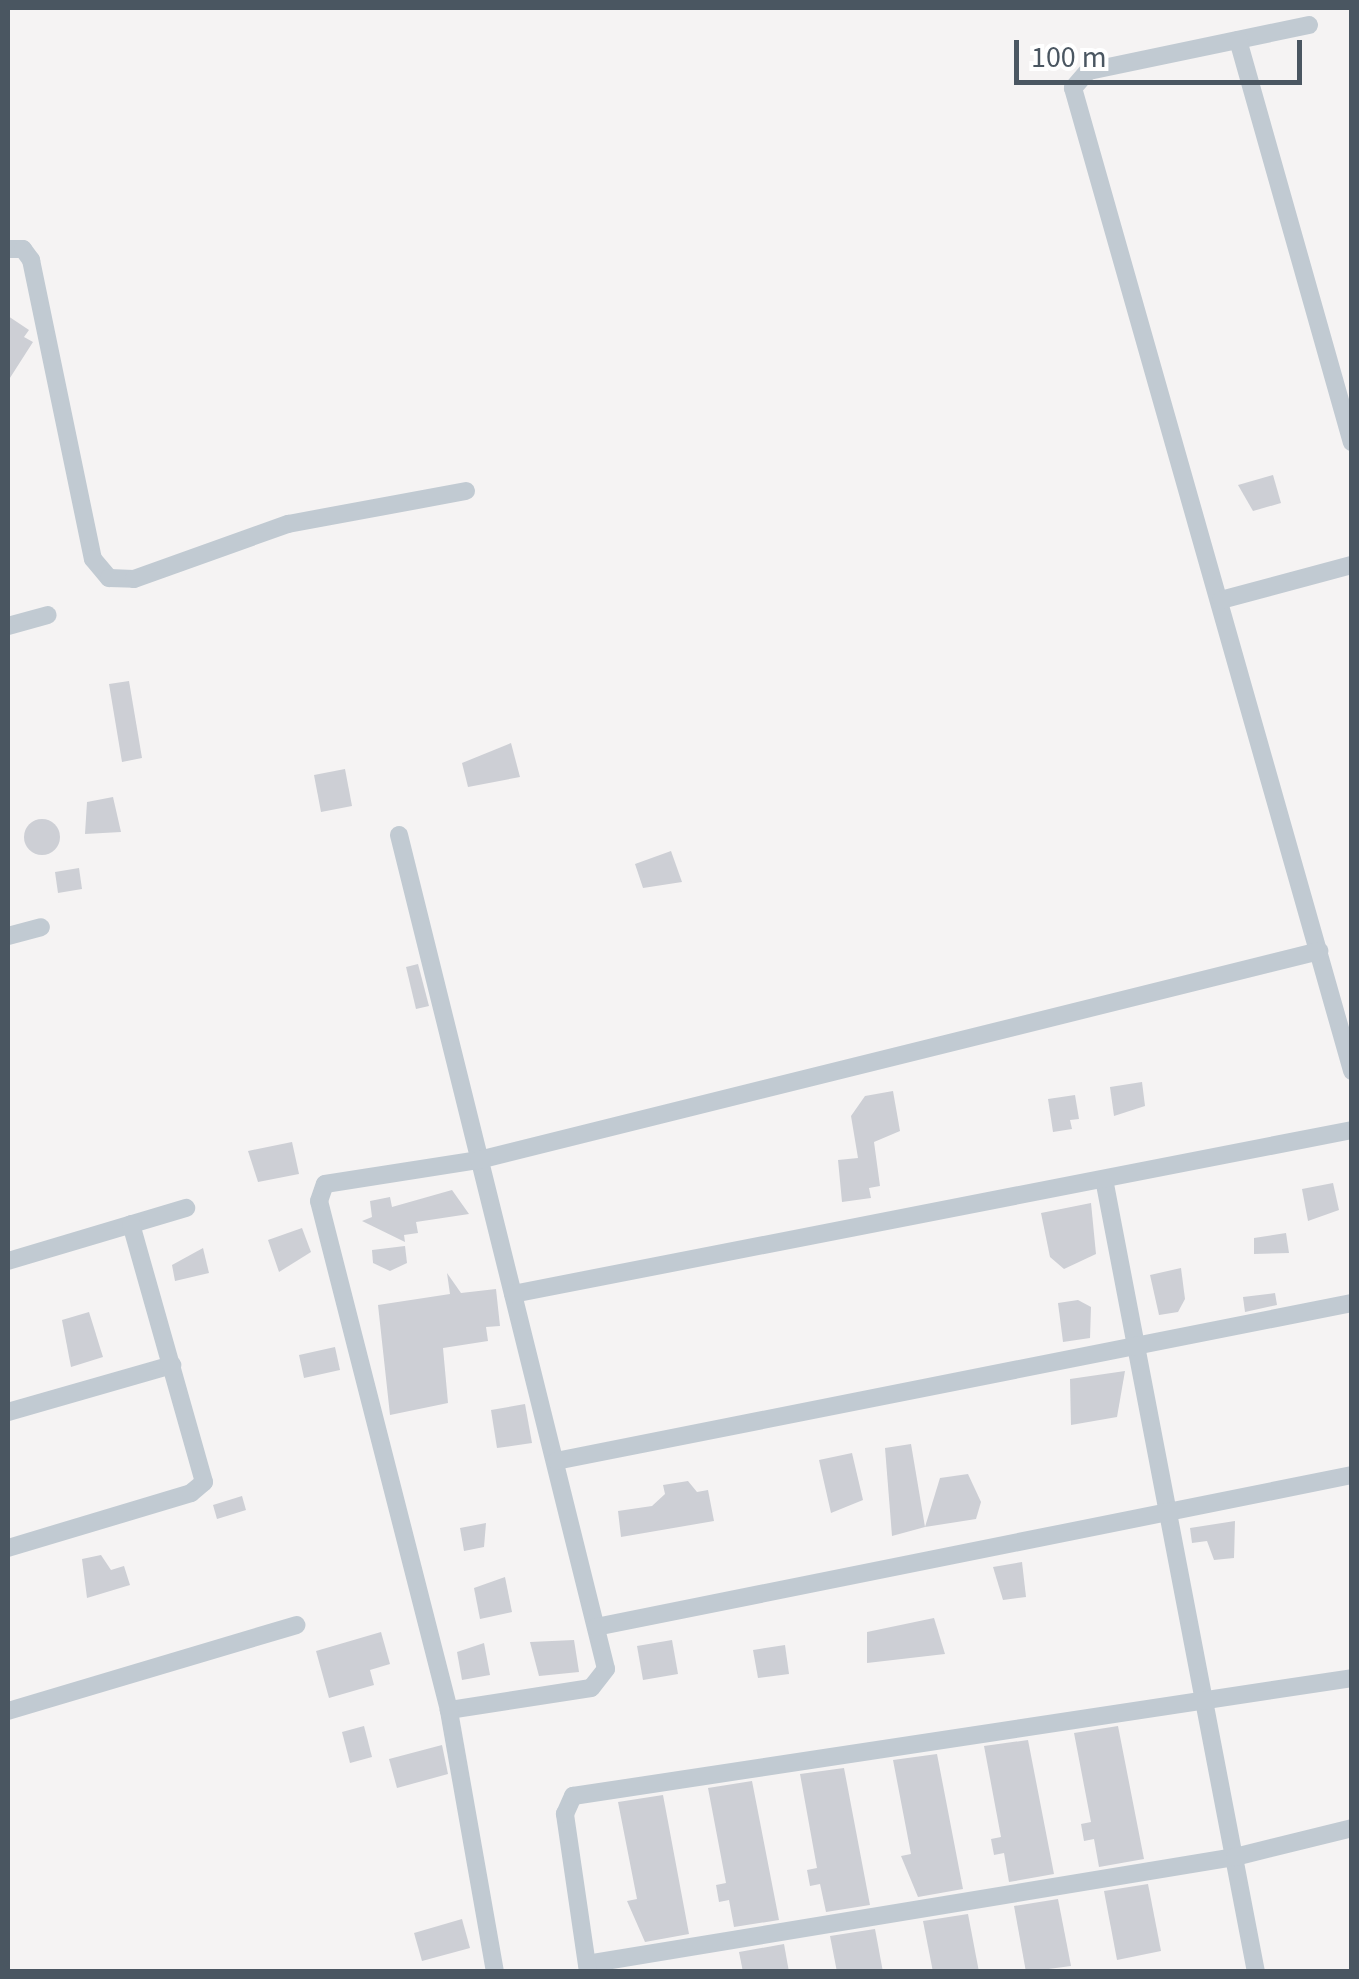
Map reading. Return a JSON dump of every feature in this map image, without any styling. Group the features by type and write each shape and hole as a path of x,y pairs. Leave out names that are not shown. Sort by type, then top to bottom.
{"street":[{"path":"1310,25 1088,71 1073,88 1352,1072"},
{"path":"1238,40 1352,442"},
{"path":"8,249 23,249 31,260 93,559 109,578 134,579 276,527 466,491"},
{"path":"1221,600 1352,565"},
{"path":"8,626 48,615"},
{"path":"399,835 606,1669 600,1684 448,1710"},
{"path":"8,936 41,927"},
{"path":"495,1972 448,1710 319,1195 336,1178 479,1160 1319,951"},
{"path":"513,1294 1352,1130"},
{"path":"1104,1179 1172,1511 1256,1972"},
{"path":"8,1260 186,1208"},
{"path":"8,1548 201,1488 204,1470 130,1224"},
{"path":"556,1461 1352,1304"},
{"path":"8,1412 172,1365"},
{"path":"596,1626 1352,1475"},
{"path":"8,1711 296,1625"},
{"path":"1352,1678 573,1796 565,1814 588,1968 1235,1857 1352,1828"}],"building":[{"path":"8,316 29,330 24,337 33,342 8,381"},
{"path":"1273,475 1281,503 1253,511 1238,485"},
{"path":"129,681 142,758 122,762 109,684"},
{"path":"511,743 520,777 468,787 462,763"},
{"path":"345,769 352,806 321,812 314,775"},
{"path":"113,797 121,832 85,834 87,802"},
{"path":"42,819 55,824 60,837 55,850 42,855 29,850 24,837 29,824"},
{"path":"671,851 682,882 643,888 635,864"},
{"path":"79,868 82,889 58,893 55,872"},
{"path":"418,964 429,1006 416,1009 406,967"},
{"path":"1142,1082 1145,1106 1114,1116 1110,1087"},
{"path":"893,1091 900,1131 874,1142 880,1186 869,1188 871,1198 842,1202 838,1160 858,1158 851,1116 865,1096"},
{"path":"1075,1095 1079,1119 1070,1120 1072,1129 1053,1132 1048,1099"},
{"path":"292,1142 299,1174 258,1182 248,1151"},
{"path":"1333,1183 1339,1210 1308,1221 1302,1189"},
{"path":"452,1190 469,1214 416,1222 418,1233 404,1235 405,1242 362,1221 372,1217 370,1201 390,1197 392,1207"},
{"path":"1091,1203 1096,1254 1064,1269 1050,1257 1041,1213"},
{"path":"302,1228 311,1252 279,1272 268,1240"},
{"path":"1286,1233 1289,1253 1254,1254 1254,1238"},
{"path":"405,1246 407,1263 390,1271 373,1263 372,1250"},
{"path":"203,1248 209,1273 175,1281 172,1265"},
{"path":"1181,1268 1185,1299 1178,1312 1159,1315 1150,1275"},
{"path":"447,1273 461,1293 496,1289 500,1326 486,1327 488,1341 443,1348 448,1403 390,1415 378,1305 450,1294"},
{"path":"1275,1293 1277,1305 1245,1312 1243,1297"},
{"path":"1078,1300 1091,1307 1090,1338 1063,1342 1058,1303"},
{"path":"89,1312 103,1357 71,1367 62,1320"},
{"path":"335,1347 340,1370 304,1378 299,1355"},
{"path":"1125,1371 1117,1417 1071,1425 1070,1379"},
{"path":"525,1404 532,1443 497,1448 491,1410"},
{"path":"911,1444 925,1527 892,1536 885,1448"},
{"path":"852,1453 863,1500 831,1513 819,1460"},
{"path":"968,1474 981,1502 976,1519 925,1527 940,1478"},
{"path":"688,1481 697,1492 708,1490 714,1521 621,1537 618,1511 652,1506 665,1494 663,1485"},
{"path":"242,1496 246,1510 217,1519 213,1505"},
{"path":"1235,1521 1234,1558 1214,1560 1207,1541 1192,1543 1190,1528"},
{"path":"486,1523 484,1547 464,1551 460,1528"},
{"path":"101,1555 111,1570 124,1566 130,1585 87,1598 82,1559"},
{"path":"1022,1562 1026,1597 1003,1600 993,1567"},
{"path":"505,1577 512,1612 480,1619 474,1588"},
{"path":"934,1618 945,1654 867,1663 867,1632"},
{"path":"381,1632 390,1664 370,1670 374,1685 329,1698 316,1651"},
{"path":"574,1640 579,1672 539,1676 530,1642"},
{"path":"672,1640 678,1674 643,1680 637,1646"},
{"path":"484,1643 490,1675 462,1680 457,1652"},
{"path":"785,1645 789,1674 758,1678 753,1650"},
{"path":"364,1726 372,1757 350,1763 342,1732"},
{"path":"1118,1726 1144,1859 1099,1867 1094,1839 1084,1841 1081,1824 1091,1822 1074,1733"},
{"path":"1028,1740 1054,1874 1009,1882 1004,1853 994,1855 991,1839 1001,1837 984,1746"},
{"path":"442,1745 448,1774 397,1788 389,1759"},
{"path":"937,1754 963,1889 918,1897 901,1856 911,1854 893,1760"},
{"path":"844,1768 870,1905 826,1912 820,1884 810,1886 807,1870 817,1868 800,1774"},
{"path":"752,1781 779,1920 734,1927 729,1900 719,1902 716,1885 726,1883 708,1788"},
{"path":"663,1795 689,1934 645,1942 627,1901 637,1899 618,1802"},
{"path":"1148,1884 1161,1951 1117,1960 1104,1891"},
{"path":"1058,1899 1071,1966 1026,1972 1014,1906"},
{"path":"968,1914 979,1972 933,1972 923,1921"},
{"path":"462,1919 470,1948 422,1961 414,1933"},
{"path":"875,1929 883,1972 837,1972 830,1936"},
{"path":"784,1944 789,1972 743,1972 739,1952"}]}
